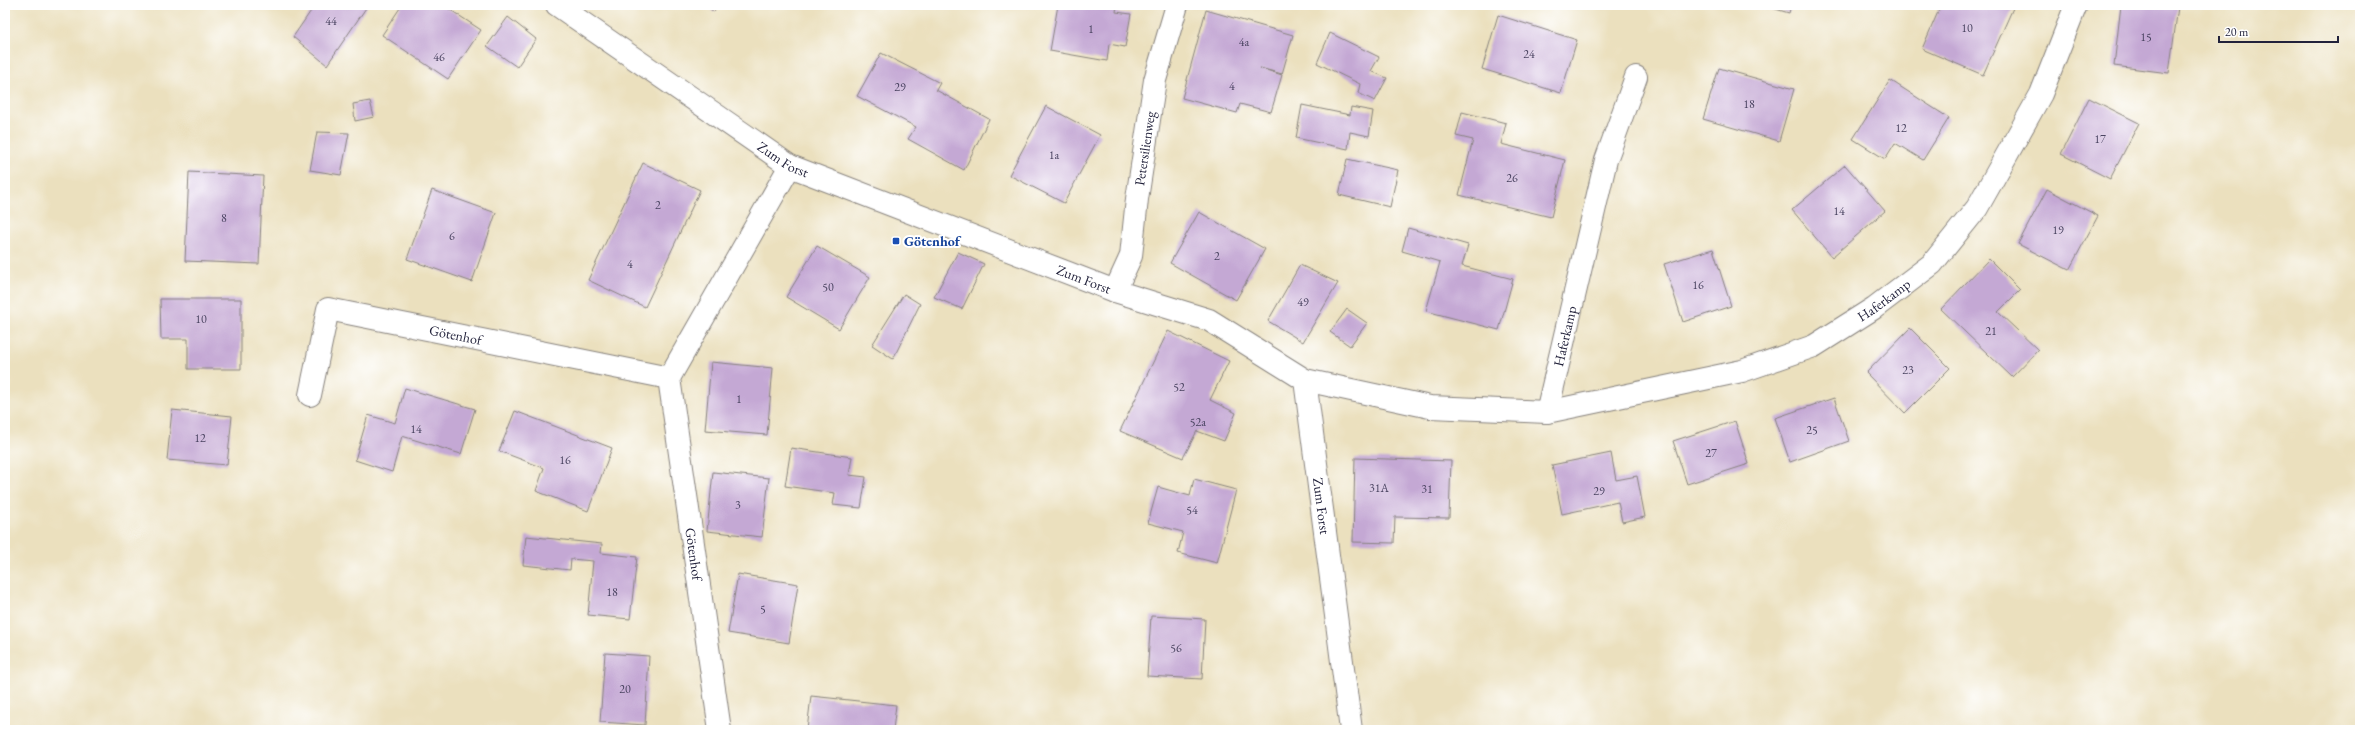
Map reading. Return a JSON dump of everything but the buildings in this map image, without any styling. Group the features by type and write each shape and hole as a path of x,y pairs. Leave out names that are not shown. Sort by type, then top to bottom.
{"street":[{"name":"Zum Forst","path":"557,5 790,166 1115,292 1209,320 1305,380 1352,730"},
{"name":"Petersilienweg","path":"1115,292 1131,256 1137,199 1155,80 1177,5"},
{"name":"Haferkamp","path":"1305,380 1430,407 1547,412 1742,371 1814,346 1874,308 1932,264 1977,208 2041,94 2076,5"},
{"name":"Haferkamp","path":"1547,412 1606,160 1636,77"},
{"path":"669,378 790,166"},
{"name":"Götenhof","path":"310,395 328,309 669,378 720,730"}],"place":[{"name":"Götenhof","path":"896,241"}]}
